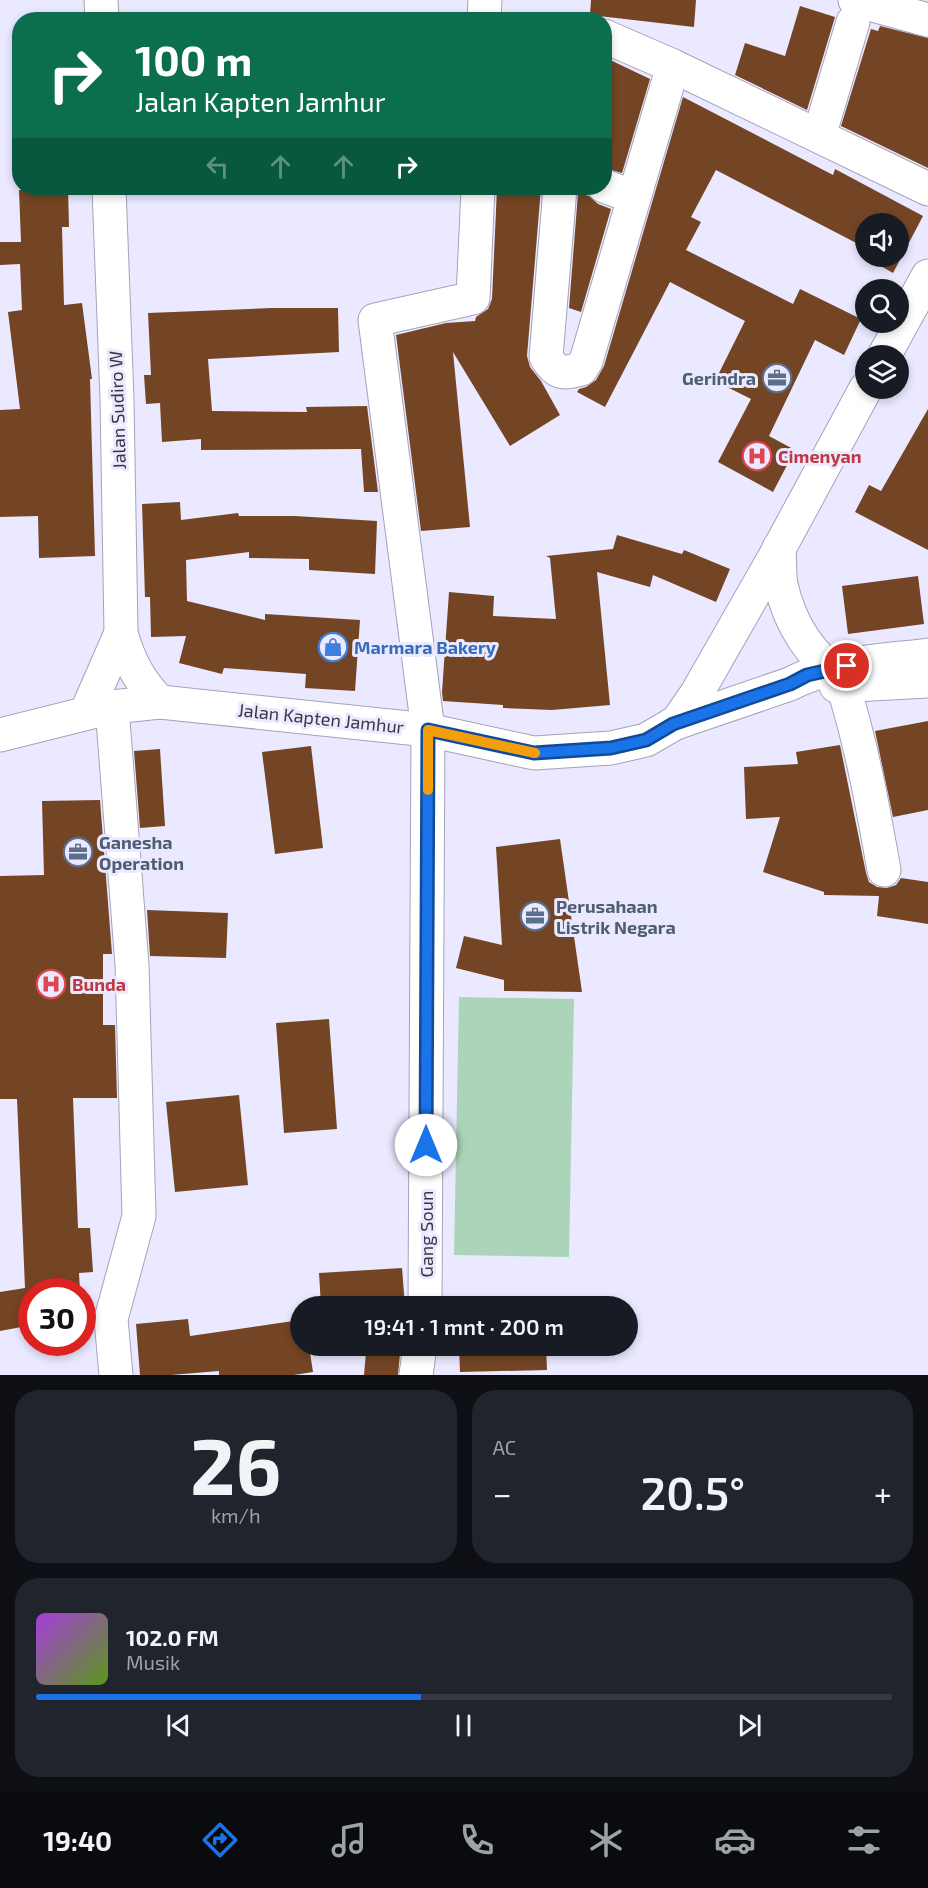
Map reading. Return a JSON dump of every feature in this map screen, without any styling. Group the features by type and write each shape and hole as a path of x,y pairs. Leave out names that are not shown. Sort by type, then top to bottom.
{"street":[{"path":"819,136 854,11 928,20"},
{"path":"612,39 673,66 928,189"},
{"path":"559,195 546,357 552,368 560,372 580,369 586,360 619,191 673,66"},
{"name":"Jalan Sudiro W","path":"109,195 117,399 121,633"},
{"name":"Gang Soun","path":"425,1296 428,730 375,321 474,298 478,195"},
{"path":"890,345 928,276"},
{"name":"Jalan Kapten Jamhur","path":"0,735 99,710 160,702 428,730 534,753 611,748 646,740 677,722 697,693 860,399"},
{"path":"779,548 781,584 796,626 811,651 843,681 856,730 884,870"},
{"path":"121,633 128,658 136,674 160,702"},
{"path":"116,1375 111,1319 139,1216 132,965 99,710 121,633"},
{"name":"Jalan Kapten Jamhur","path":"843,681 864,663 928,655"},
{"name":"Jalan Kapten Jamhur","path":"673,724 790,684 809,687 843,681 928,681"},
{"path":"416,1375 419,1356"}],"green space":[{"path":"459,997 574,999 569,1257 454,1255"}],"building":[{"path":"591,0 696,0 694,27 612,18 612,12 590,12"},
{"path":"800,6 835,17 807,110 735,75 745,43 785,56"},
{"path":"880,26 928,38 928,168 841,126 871,29 878,31"},
{"path":"612,61 650,79 622,173 612,170"},
{"path":"683,97 833,175 835,169 923,216 909,243 909,213 855,213 855,242 716,170 691,217 701,222 686,250 793,304 800,289 855,316 855,332 844,355 815,340 769,436 795,450 773,492 718,462 751,399 715,381 745,321 670,282 605,407 577,392 596,380 604,366"},
{"path":"19,195 68,195 69,227 62,227 64,305 82,303 92,379 90,379 95,556 39,558 38,516 0,517 0,410 20,409 8,312 22,310 20,264 0,265 0,242 21,242"},
{"path":"497,195 540,195 527,356 530,367 541,381 560,415 510,446 453,352 470,527 421,531 396,335 446,323 475,321 476,317 488,309 492,299"},
{"path":"578,195 585,195 598,204 611,209 581,312 569,308"},
{"path":"882,267 896,267 893,273"},
{"path":"338,308 339,352 208,359 212,411 307,412 306,407 367,406 378,492 364,492 361,449 201,450 201,439 162,442 160,403 146,404 144,375 151,375 148,313"},
{"path":"928,409 928,550 855,512 869,485 881,491"},
{"path":"180,502 181,520 238,513 239,516 295,516 377,521 375,574 309,570 309,559 249,558 249,552 186,560 187,601 265,620 265,614 360,620 355,691 305,688 306,674 224,668 222,674 179,663 186,636 151,637 150,597 145,597 142,504"},
{"path":"617,535 682,554 684,550 730,569 716,602 653,575 650,587 597,572 610,705 552,710 503,708 503,705 443,701 449,592 494,596 493,616 556,619 550,558 546,556 613,549"},
{"path":"918,576 924,624 848,634 842,586"},
{"path":"928,721 928,810 893,817 875,731"},
{"path":"840,745 869,882 877,887 887,888 896,885 901,878 928,882 928,924 877,916 879,896 824,895 824,892 763,872 780,817 746,819 744,767 798,764 796,752"},
{"path":"311,746 323,848 275,854 262,752"},
{"path":"160,749 165,826 140,828 134,751"},
{"path":"100,800 112,954 103,954 103,1025 115,1025 117,1098 73,1098 78,1228 90,1228 93,1272 79,1273 79,1278 25,1278 17,1099 0,1099 0,876 44,875 42,801"},
{"name":"Perusahaan Listrik Negara","path":"560,839 582,992 504,991 504,980 456,968 464,936 502,945 496,847"},
{"path":"147,910 228,913 226,958 150,956"},
{"path":"329,1019 337,1129 284,1133 276,1023"},
{"path":"239,1095 248,1185 175,1192 166,1102"},
{"path":"402,1268 404,1296 320,1296 319,1273"},
{"path":"18,1289 18,1328 0,1331 0,1292"},
{"path":"188,1319 190,1336 290,1321 290,1356 311,1356 313,1372 294,1375 219,1375 219,1371 140,1375 136,1324"},
{"path":"366,1356 400,1356 398,1375 364,1375"},
{"path":"459,1356 546,1356 547,1370 460,1372"}],"slow traffic":[{"path":"428,790 428,730 535,753"}],"place":[{"name":"Gerindra","path":"777,378"},
{"name":"Cimenyan","path":"757,456"},
{"name":"Marmara Bakery","path":"333,647"},
{"name":"Ganesha Operation","path":"78,852"},
{"name":"Perusahaan Listrik Negara","path":"535,916"},
{"name":"Bunda","path":"51,984"}],"route":[{"path":"426,1145 428,730 534,753 611,748 646,740 673,724 790,684 807,675 847,666"}]}
